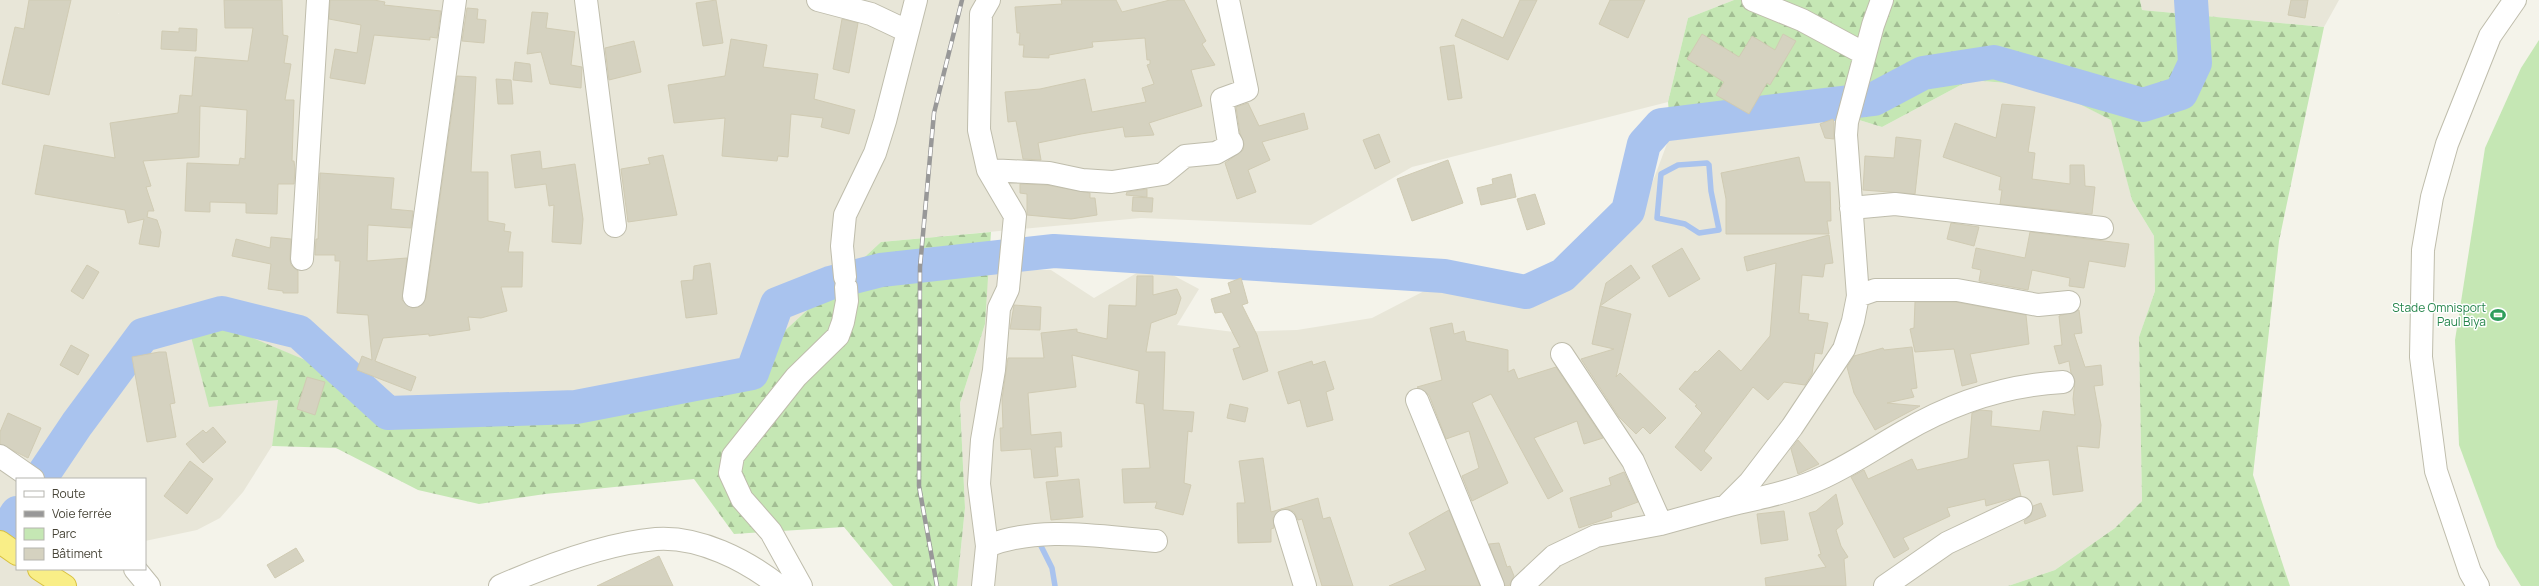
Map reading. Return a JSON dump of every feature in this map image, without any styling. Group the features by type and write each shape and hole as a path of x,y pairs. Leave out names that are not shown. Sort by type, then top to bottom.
{"highway":[{"path":"0,542 16,553"},
{"path":"41,570 65,586"}],"street":[{"path":"302,259 318,0"},
{"path":"414,296 455,0"},
{"path":"586,0 615,226"},
{"path":"818,0 871,14 907,31"},
{"path":"801,586 771,532 742,499 730,473 734,456 738,450 796,377 838,336 843,322 847,301 842,246 845,215 875,153 885,121 916,0"},
{"path":"983,586 987,546 979,484 982,440 994,370 999,308 1009,282 1015,216 988,170 979,130 981,14 988,0"},
{"path":"988,170 1049,173 1082,180 1112,182 1163,174 1185,156 1216,153 1232,144 1228,137 1222,99 1247,90 1228,0"},
{"path":"1753,0 1802,20 1865,54"},
{"path":"1726,506 1750,482 1792,427 1844,349 1854,321 1858,296 1846,135 1847,122 1865,54 1882,0"},
{"path":"2478,586 2470,572 2436,471 2421,358 2423,250 2432,197 2447,144 2490,36 2515,0"},
{"path":"1851,208 1902,204 2102,228"},
{"path":"1858,296 1875,290 1957,290 2038,305 2069,302"},
{"path":"1562,354 1633,461 1662,524"},
{"path":"1522,586 1554,556 1571,546 1614,531 1662,524 1791,490 1824,478 1910,428 1969,401 2031,384 2063,382"},
{"path":"1417,400 1493,586"},
{"path":"0,456 32,478"},
{"path":"1885,586 1947,543 2021,508"},
{"path":"1285,521 1305,586"},
{"path":"987,546 1010,538 1047,534 1156,540"},
{"path":"500,586 535,571 610,548 657,539 690,543 729,555 765,575 778,586"},
{"path":"136,570 149,586"}],"shaded area":[{"path":"0,0 1734,0 1688,18 1668,102 1412,167 1311,225 1141,218 881,242 751,362 446,419 184,310 279,400 272,446 243,492 220,518 197,530 146,541 146,478 16,478 16,546 0,536"},
{"path":"2140,0 2339,0 2324,27 2142,10"},
{"path":"1970,80 2044,86 2112,120 2132,200 2154,236 2155,291 2139,337 2142,501 2115,528 2055,570 2008,586 957,586 965,508 960,403 985,324 988,269 1051,270 1094,298 1152,264 1199,289 1177,325 1234,332 1297,330 1372,318 1430,288 1506,292 1614,247 1641,213 1671,133 1766,123 1820,108 1882,127"},
{"path":"0,542 16,553 16,570 41,570 65,586 0,586"}],"green space":[{"path":"1734,0 2140,0 2142,10 2324,27 2279,241 2253,475 2290,586 2008,586 2055,570 2115,528 2142,501 2139,337 2155,291 2154,236 2132,200 2111,120 2044,86 1970,80 1882,127 1820,108 1766,123 1671,133 1668,102 1688,18"},
{"name":"Stade Omnisport Paul Biya","path":"2539,40 2539,586 2521,586 2497,547 2459,445 2455,340 2485,148 2521,68"},
{"path":"991,232 985,324 960,403 965,508 957,586 893,586 844,527 734,534 694,479 545,494 479,504 418,490 336,448 272,446 278,400 209,407 184,309 446,419 751,362 881,242"}],"building":[{"path":"29,0 71,0 49,95 2,84 15,27 24,29"},
{"path":"224,0 282,0 283,35 288,36 284,63 291,64 285,100 294,100 292,161 294,161 295,169 294,184 278,184 277,214 246,213 246,203 210,202 210,212 185,211 187,163 239,165 240,158 245,159 247,110 200,106 199,157 143,161 151,186 146,187 154,211 148,211 147,217 157,220 161,232 159,247 139,244 144,219 128,223 125,210 35,194 44,145 115,158 110,123 178,113 180,95 192,96 195,57 248,61 253,28 225,28"},
{"path":"330,0 374,0 385,2 384,5 441,11 437,38 430,37 430,40 374,35 365,84 330,78 335,49 357,53 361,25 329,19"},
{"path":"716,0 723,43 703,46 696,3"},
{"path":"1061,0 1116,0 1122,12 1170,0 1184,0 1206,41 1202,44 1215,65 1191,70 1202,106 1149,123 1154,135 1125,137 1123,127 1081,134 1038,143 1041,160 1023,159 1016,121 1008,122 1005,92 1040,89 1085,79 1092,112 1146,102 1142,88 1154,84 1147,65 1150,64 1150,60 1147,60 1145,38 1092,42 1093,47 1049,55 1049,58 1023,57 1024,45 1019,45 1020,33 1017,33 1015,7 1062,4"},
{"path":"1520,0 1537,0 1508,60 1455,36 1462,19 1503,38"},
{"path":"1610,0 1645,0 1628,38 1599,24"},
{"path":"2291,0 2308,0 2305,18 2288,15"},
{"path":"467,8 478,9 477,19 486,20 484,43 462,41"},
{"path":"532,12 548,13 546,28 575,32 571,65 582,67 581,88 550,84 541,52 527,54"},
{"path":"842,19 858,23 849,73 833,69"},
{"path":"179,28 197,29 196,51 161,49 162,31 179,32"},
{"path":"1702,34 1739,57 1752,36 1775,50 1783,34 1796,41 1770,85 1767,83 1749,114 1716,95 1724,82 1687,59"},
{"path":"731,39 767,45 763,67 818,74 814,99 855,110 849,134 821,127 823,118 791,114 788,157 778,156 777,161 722,156 725,118 674,123 668,85 725,76"},
{"path":"634,41 641,72 609,80 605,48"},
{"path":"1454,45 1462,98 1448,100 1440,47"},
{"path":"515,62 530,64 532,82 513,80"},
{"path":"457,76 476,77 471,172 488,172 488,221 505,224 504,231 511,232 508,252 523,252 522,287 501,287 507,311 481,318 468,317 470,330 429,336 429,334 383,338 375,361 416,377 411,391 357,370 362,356 372,360 368,315 337,313 340,261 335,261 335,255 315,255 316,239 318,239 320,173 394,178 391,209 413,211 411,228 368,225 367,261 407,258 402,300 412,308 419,307 426,298"},
{"path":"496,79 511,80 513,104 498,104"},
{"path":"1248,103 1259,126 1304,113 1308,129 1262,142 1270,160 1248,170 1256,192 1237,199 1225,163 1243,150 1244,144 1240,133 1236,107"},
{"path":"2002,104 2035,107 2028,152 2035,153 2032,179 2070,184 2070,165 2084,165 2085,186 2095,187 2092,214 2000,204 2002,190 1999,190 2001,177 1943,157 1955,123 1996,138"},
{"path":"1833,119 1834,139 1825,138 1820,124"},
{"path":"1379,134 1390,162 1375,169 1363,140"},
{"path":"1896,137 1921,140 1915,194 1863,190 1865,156 1894,158"},
{"path":"540,151 542,169 575,164 583,219 581,244 552,242 554,205 549,206 546,184 515,188 511,155"},
{"path":"663,155 677,215 628,222 621,169 650,164 648,158"},
{"path":"1799,157 1805,182 1830,182 1831,221 1827,221 1829,234 1726,234 1726,199 1721,173"},
{"path":"1448,160 1463,203 1412,221 1397,179"},
{"path":"1511,174 1516,197 1481,205 1477,188 1493,184 1492,179"},
{"path":"1020,184 1047,185 1090,193 1090,198 1095,198 1097,215 1071,219 1027,215 1027,194 1020,193"},
{"path":"1147,189 1147,197 1126,195 1127,192"},
{"path":"1535,194 1545,224 1527,230 1517,199"},
{"path":"1133,197 1153,198 1152,212 1132,211"},
{"path":"1951,223 1979,227 1974,246 1947,239"},
{"path":"2030,232 2129,244 2125,267 2089,261 2084,288 2069,286 2070,278 2032,270 2028,290 1979,281 1981,270 1972,268 1976,248 2025,258"},
{"path":"1829,235 1833,263 1825,264 1823,277 1802,275 1799,313 1809,314 1808,320 1828,323 1822,354 1815,353 1812,374 1805,385 1784,382 1768,400 1753,387 1704,451 1712,458 1701,471 1675,447 1702,413 1695,406 1697,405 1679,389 1695,371 1697,372 1719,350 1741,371 1770,336 1776,263 1747,271 1744,257"},
{"path":"271,237 291,239 290,259 291,265 298,271 298,293 283,293 283,291 268,289 271,264 232,256 236,239 270,248"},
{"path":"1682,248 1700,279 1669,297 1652,266"},
{"path":"710,263 717,314 686,318 681,281 693,280 694,266"},
{"path":"87,265 99,272 83,299 71,291"},
{"path":"1631,265 1640,278 1600,306 1606,283"},
{"path":"1137,276 1153,276 1153,295 1177,289 1181,298 1176,314 1151,323 1146,352 1165,352 1163,410 1194,412 1192,432 1188,431 1184,483 1191,485 1183,515 1155,508 1157,502 1124,503 1122,469 1150,468 1144,404 1136,403 1139,371 1072,355 1076,387 1028,393 1031,435 1061,432 1062,447 1055,447 1058,476 1034,478 1031,449 1001,451 1000,428 1003,428 1002,399 1008,358 1044,358 1041,333 1077,329 1077,332 1107,339 1109,305 1136,306"},
{"path":"1241,278 1248,303 1242,305 1257,335 1268,371 1243,380 1233,349 1240,347 1222,312 1215,313 1211,299 1231,293 1228,283"},
{"path":"1915,302 1956,302 2026,315 2029,344 1970,354 1977,382 1962,386 1954,349 1915,352 1910,329 1914,328"},
{"path":"1014,305 1041,307 1040,330 1010,329"},
{"path":"1600,306 1631,314 1616,377 1620,373 1666,418 1650,434 1643,427 1636,434 1619,417 1581,359 1614,349 1592,344"},
{"path":"2079,310 2082,333 2074,334 2085,367 2101,365 2103,385 2094,386 2101,425 2099,448 2077,446 2083,491 2053,495 2049,460 2013,464 2021,496 1986,506 1985,499 1947,508 1950,516 1903,538 1909,549 1894,558 1851,477 1864,470 1868,479 1912,459 1917,470 1968,458 1972,413 1980,410 1992,411 1991,426 2040,431 2043,411 2075,415 2073,399 2075,381 2071,373 2069,361 2059,364 2054,346 2062,345 2059,316"},
{"path":"1452,323 1454,334 1464,331 1466,341 1508,350 1508,372 1514,369 1518,379 1556,367 1603,438 1584,444 1577,421 1534,438 1563,491 1548,499 1491,394 1472,403 1508,483 1472,501 1462,476 1479,468 1469,431 1446,439 1429,395 1417,387 1442,380 1430,328"},
{"path":"71,345 89,355 78,375 60,365"},
{"path":"1912,347 1917,388 1911,389 1914,397 1887,403 1920,406 1875,430 1854,393 1847,367 1854,356 1883,348 1884,350"},
{"path":"166,352 175,403 170,404 176,437 147,442 132,357"},
{"path":"1312,361 1313,365 1325,361 1334,389 1326,392 1333,420 1307,427 1300,400 1288,404 1278,372"},
{"path":"307,377 325,382 315,415 297,409"},
{"path":"1230,404 1248,408 1245,422 1227,418"},
{"path":"8,413 41,428 28,458 0,444 0,432"},
{"path":"213,427 226,442 203,463 186,444 203,430 206,433"},
{"path":"1798,440 1819,464 1798,474 1791,449"},
{"path":"1263,458 1271,512 1281,509 1273,518 1274,528 1271,529 1271,542 1238,543 1237,503 1245,503 1239,461"},
{"path":"190,461 213,479 187,514 164,496"},
{"path":"1624,472 1638,502 1611,512 1612,517 1579,528 1570,498 1611,485 1609,478"},
{"path":"1079,479 1083,517 1051,520 1046,482"},
{"path":"1836,494 1843,524 1836,530 1841,546 1848,557 1844,559 1846,586 1766,586 1765,578 1826,567 1818,555 1821,554 1809,513 1816,511"},
{"path":"1318,498 1323,519 1330,517 1353,586 1322,586 1302,519 1298,520 1294,512 1288,509 1281,509"},
{"path":"2041,503 2046,516 2025,524 2024,521 2031,515 2033,506"},
{"path":"1449,510 1480,586 1389,586 1426,570 1409,533"},
{"path":"1784,511 1788,540 1761,544 1757,514"},
{"path":"1499,543 1507,567 1510,566 1514,576 1509,586 1505,586 1489,544"},
{"path":"296,548 304,561 275,578 267,565"},
{"path":"659,556 673,586 597,586"}],"waterway":[{"path":"41,478 77,424 143,335 222,313 299,332 388,413 576,407 752,373 777,304 830,283 881,270 1054,251 1444,276 1526,292 1563,275 1628,211 1644,144 1661,125 1874,99 1923,73 1994,62 2143,105 2181,93 2195,63 2191,0"},
{"path":"1707,163 1709,165 1711,191 1719,230 1699,233 1685,224 1657,218 1661,174 1678,165 1707,163"},
{"path":"0,539 16,515"},
{"path":"1039,542 1052,568 1055,586"}],"railway":[{"path":"937,586 919,486 920,267 934,113 962,0"}],"place":[{"name":"Stade Omnisport Paul Biya","path":"2498,315"}]}
